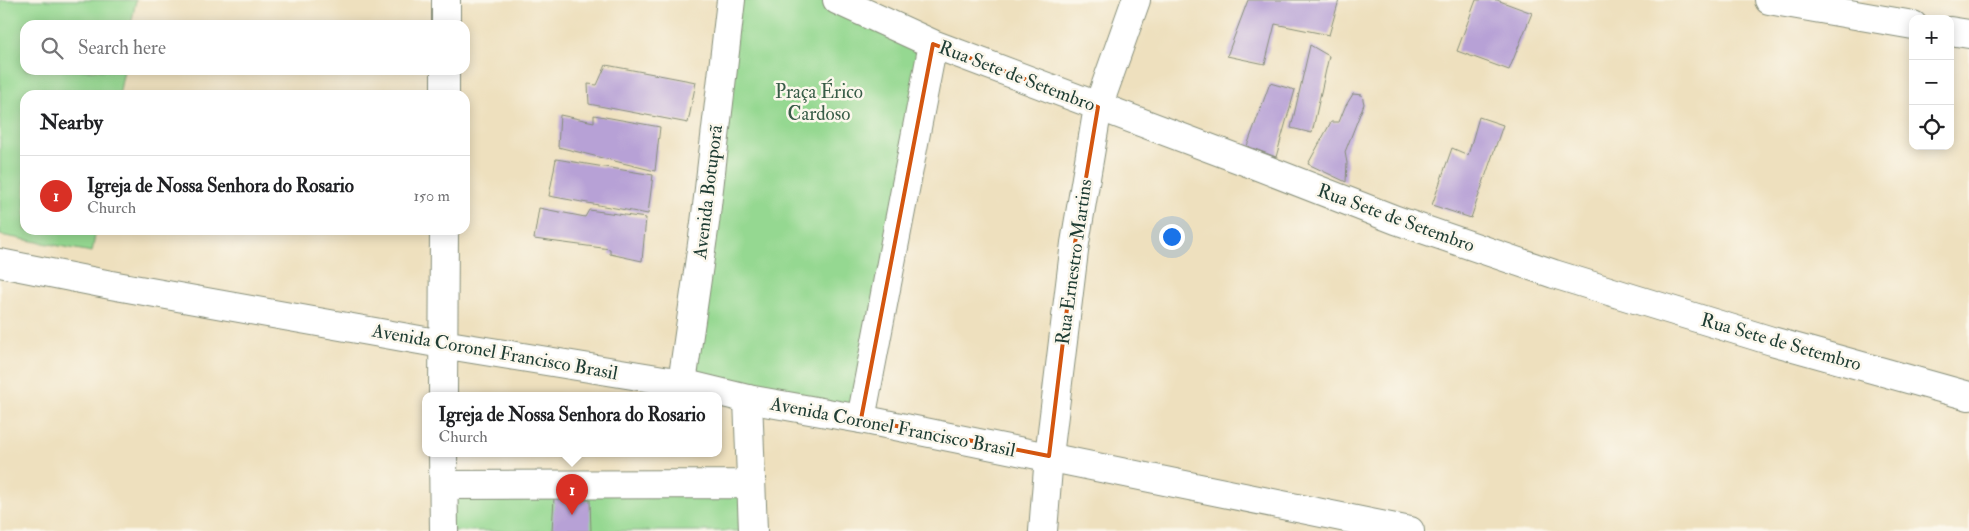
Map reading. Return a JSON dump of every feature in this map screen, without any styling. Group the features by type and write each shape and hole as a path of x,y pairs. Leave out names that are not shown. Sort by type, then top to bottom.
{"street":[{"path":"446,0 446,20"},
{"name":"Avenida Botuporã","path":"682,383 705,223 731,0"},
{"name":"Rua Sete de Setembro","path":"837,0 933,44 1396,220 1554,274 1772,341 1969,396"},
{"name":"Rua Ernestro Martins","path":"1043,531 1049,456 1075,243 1098,107 1136,0"},
{"path":"1769,0 1909,24"},
{"path":"1954,32 1969,34"},
{"path":"861,419 933,44"},
{"path":"445,90 446,75"},
{"path":"443,392 444,235"},
{"name":"Avenida Coronel Francisco Brasil","path":"0,263 111,285 442,344 682,383 717,392"},
{"name":"Avenida Coronel Francisco Brasil","path":"722,393 748,400 861,419 1049,456 1410,531"},
{"path":"748,400 753,531"},
{"path":"443,457 444,531"},
{"path":"444,485 750,484"}],"highlighted area":[{"path":"933,44 1098,107 1075,243 1049,456 861,419"}],"green space":[{"path":"0,0 136,0 132,20 20,20 20,75 123,75 120,90 20,90 20,235 95,235 92,252 0,235"},
{"name":"Praça Érico Cardoso","path":"730,0 836,0 933,44 861,419 682,383"},
{"path":"447,485 750,488 753,531 447,531"}],"building":[{"path":"1248,0 1339,0 1329,35 1275,24 1265,64 1227,56"},
{"path":"1476,0 1497,0 1532,13 1509,70 1457,51"},
{"path":"1310,45 1329,56 1312,133 1291,128"},
{"path":"606,65 696,82 688,123 589,104 588,84 597,85"},
{"path":"1270,83 1295,90 1276,157 1247,146"},
{"path":"1353,94 1362,95 1364,104 1345,152 1347,163 1346,182 1308,164 1331,122 1339,122"},
{"path":"560,115 594,122 594,115 660,127 655,171 558,147"},
{"path":"1479,117 1503,125 1471,218 1432,205 1452,148 1468,155"},
{"path":"556,159 653,175 648,214 549,196"},
{"path":"539,208 585,217 589,210 646,218 642,261 610,254 610,249 534,239"},
{"path":"554,498 590,500 591,531 552,531"}],"place":[{"name":"Igreja de Nossa Senhora do Rosario","path":"572,515"}]}
